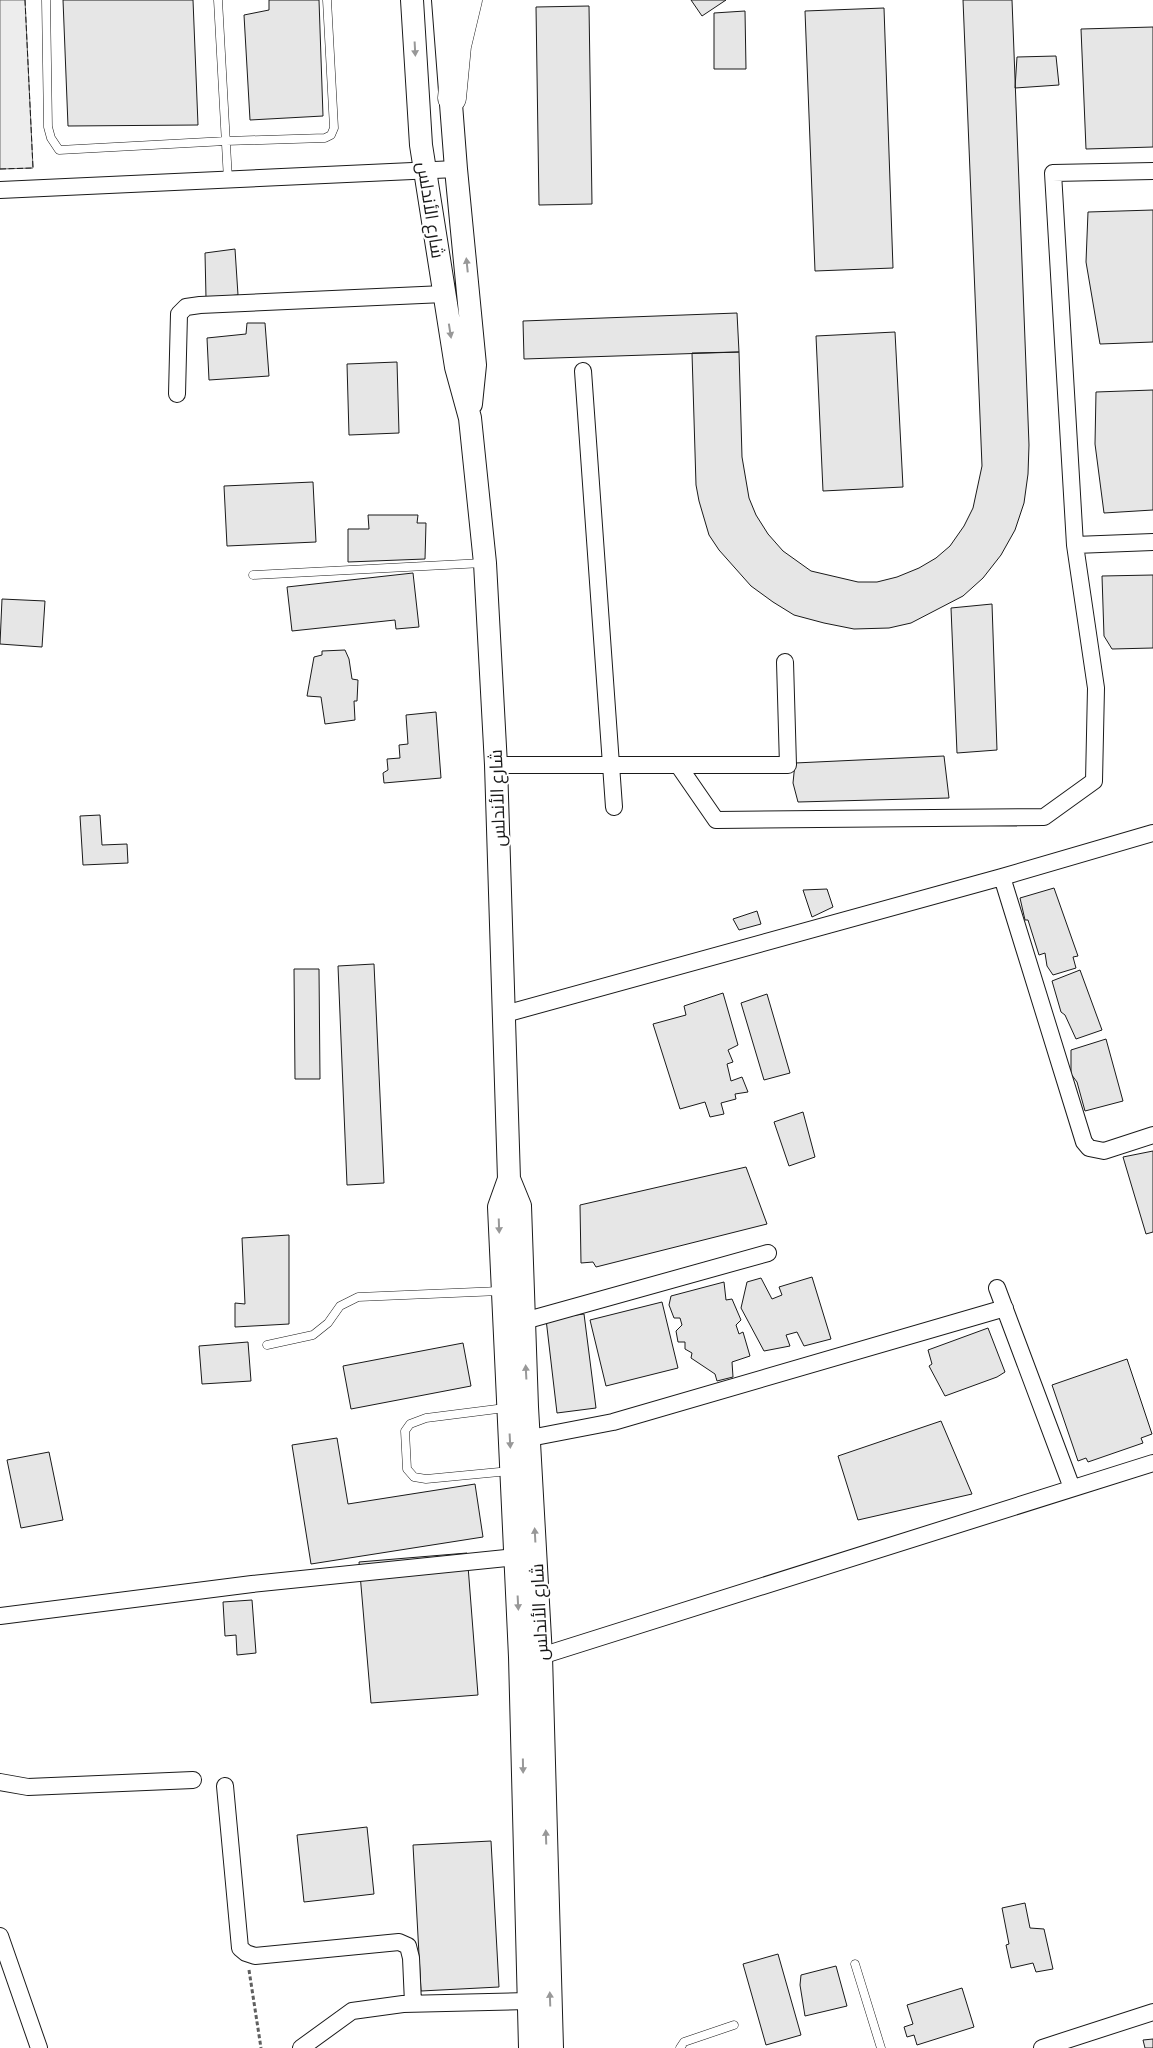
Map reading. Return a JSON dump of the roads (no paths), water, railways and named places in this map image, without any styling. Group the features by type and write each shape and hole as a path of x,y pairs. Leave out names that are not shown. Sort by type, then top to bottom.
{"highway":[{"path":"452,98 457,46 468,0"}],"main road":[{"name":"شارع الأندلس","path":"412,0 421,145 456,367 470,418 485,563 496,765 505,1014 508,1179 499,1207 520,1657 530,2048"},
{"name":"شارع الأندلس","path":"444,0 456,169 475,365 470,418"},
{"name":"شارع الأندلس","path":"508,1179 520,1206 541,1656 552,2048"}],"street":[{"path":"0,190 425,172 456,169"},
{"path":"678,766 716,820 1044,818 1094,781 1096,688 1075,545 1053,173 1153,171"},
{"path":"177,394 179,314 186,308 200,305 444,294"},
{"path":"583,371 609,766 614,807"},
{"path":"1075,545 1153,542"},
{"path":"496,765 788,765 785,662"},
{"path":"505,1014 1002,877 1153,833"},
{"path":"1002,877 1084,1142 1089,1148 1104,1151 1153,1135"},
{"path":"524,1321 768,1253"},
{"path":"997,1288 1072,1488"},
{"path":"530,1438 613,1422 1005,1308"},
{"path":"541,1656 1153,1462"},
{"path":"0,1616 242,1586 516,1557"},
{"path":"0,1782 28,1788 193,1780"},
{"path":"225,1786 240,1948 246,1953 255,1956 399,1942 408,1946 411,1958 413,2004"},
{"path":"0,1936 39,2048"},
{"path":"301,2048 352,2011 413,2004 528,2001"},
{"path":"1042,2048 1153,2012"}],"lane":[{"path":"46,0 48,127 51,138 59,150 325,138 331,135 334,128 327,0"},
{"path":"218,0 228,180"},
{"path":"252,575 485,563"},
{"path":"267,1345 312,1335 328,1323 340,1306 358,1297 502,1291"},
{"path":"507,1408 426,1418 410,1424 405,1430 407,1469 414,1477 426,1479 511,1471"},
{"path":"855,1964 881,2048"},
{"path":"680,2048 684,2042 734,2025"}]}
